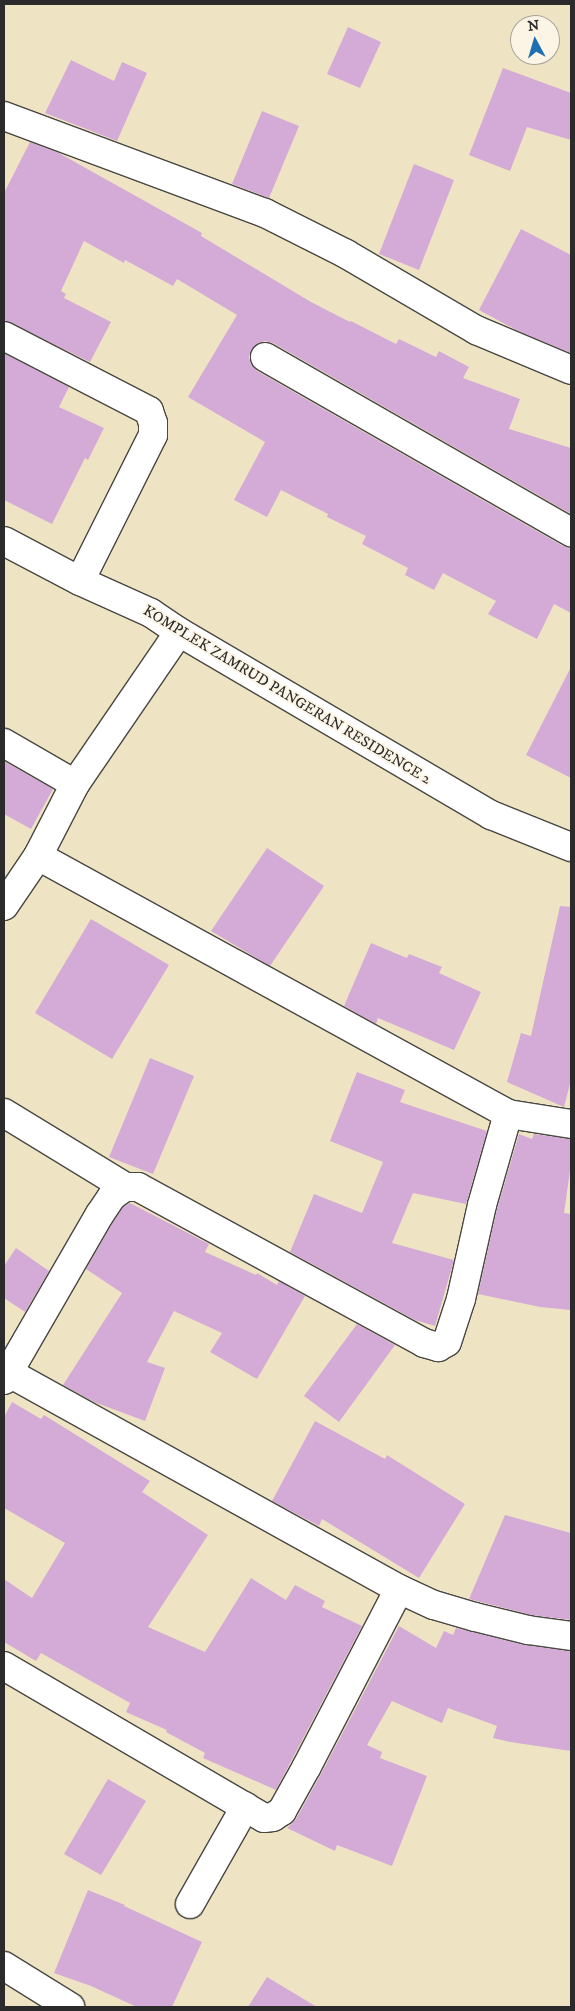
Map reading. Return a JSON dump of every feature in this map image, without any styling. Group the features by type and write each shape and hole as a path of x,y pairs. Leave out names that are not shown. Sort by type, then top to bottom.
{"street":[{"path":"4,116 265,213 346,254 476,330 571,370"},
{"path":"4,336 149,411 153,423 153,435 80,581"},
{"path":"265,356 571,532"},
{"name":"KOMPLEK ZAMRUD PANGERAN RESIDENCE 2","path":"4,541 80,581 151,613 179,632 491,815 571,847"},
{"path":"4,906 38,856 75,784 179,632"},
{"path":"4,743 75,784"},
{"path":"38,856 508,1114 571,1124"},
{"path":"4,1113 125,1187 138,1187 424,1343 438,1347 447,1342 461,1299 482,1205 508,1114"},
{"path":"125,1187 112,1196 100,1214 5,1374 399,1589 434,1605 528,1630 571,1636"},
{"path":"4,1666 264,1818 273,1817 282,1810 399,1589"},
{"path":"190,1904 245,1807"},
{"path":"4,1966 70,2007"}],"building":[{"path":"348,27 381,42 360,88 327,74"},
{"path":"71,60 114,81 122,62 147,73 117,141 45,113"},
{"path":"503,68 571,93 571,140 527,127 510,171 469,155"},
{"path":"262,111 299,126 269,198 232,184"},
{"path":"30,142 57,152 202,233 201,236 311,302 396,344 399,339 436,357 439,351 469,367 463,378 520,399 509,429 571,448 571,514 273,343 265,341 258,343 252,349 249,357 251,364 257,371 563,546 571,548 571,613 554,604 537,639 488,614 496,601 443,573 434,590 405,575 408,568 362,544 366,536 327,517 328,514 281,490 267,517 234,500 265,442 188,397 237,315 177,279 173,286 125,260 124,263 84,241 61,291 66,294 64,298 111,322 90,362 4,320 4,193"},
{"path":"414,164 454,180 419,270 379,254"},
{"path":"521,229 571,255 571,353 518,331 479,310"},
{"path":"4,353 69,387 59,407 104,428 88,460 85,458 52,524 4,500"},
{"path":"571,667 571,778 526,755"},
{"path":"4,761 53,789 31,829 4,814"},
{"path":"267,848 324,886 270,966 211,931"},
{"path":"560,906 571,907 571,1080 564,1107 507,1082 521,1033 531,1036"},
{"path":"91,919 169,965 112,1059 35,1013"},
{"path":"371,943 407,958 409,954 442,967 439,973 481,992 454,1050 378,1018 376,1024 344,1006"},
{"path":"150,1058 194,1076 153,1174 109,1157"},
{"path":"357,1072 405,1090 400,1102 487,1131 466,1204 413,1193 392,1243 454,1260 435,1326 415,1320 290,1252 314,1194 362,1213 383,1162 330,1141"},
{"path":"519,1134 532,1139 534,1134 571,1139 571,1164 564,1213 571,1214 571,1310 540,1307 478,1294 497,1209"},
{"path":"130,1203 209,1244 205,1252 256,1275 257,1273 277,1285 279,1281 305,1296 257,1379 210,1352 222,1333 174,1311 147,1362 165,1368 145,1421 94,1402 63,1385 122,1293 86,1269 123,1207"},
{"path":"16,1248 49,1271 25,1312 4,1298 4,1266"},
{"path":"357,1324 395,1345 339,1422 304,1396"},
{"path":"12,1402 41,1419 44,1415 150,1481 142,1492 208,1535 148,1627 205,1652 251,1578 286,1600 295,1585 325,1601 322,1607 362,1626 276,1790 203,1758 205,1753 166,1732 167,1730 126,1712 130,1703 41,1653 36,1661 4,1642 4,1579 32,1598 65,1543 4,1508 4,1417"},
{"path":"315,1421 385,1459 387,1455 465,1504 419,1578 322,1519 319,1526 272,1501"},
{"path":"505,1515 571,1533 571,1620 531,1615 469,1599"},
{"path":"399,1626 436,1648 444,1631 453,1635 456,1628 524,1645 571,1651 571,1751 493,1738 497,1726 448,1708 442,1723 392,1701 367,1745 382,1752 380,1758 427,1776 392,1866 337,1845 335,1851 287,1828 296,1819 321,1774"},
{"path":"108,1779 146,1801 101,1875 64,1854"},
{"path":"88,1890 125,1905 202,1942 172,2007 137,2007 91,1986 54,1973"},
{"path":"267,1977 317,2007 248,2007"}]}
